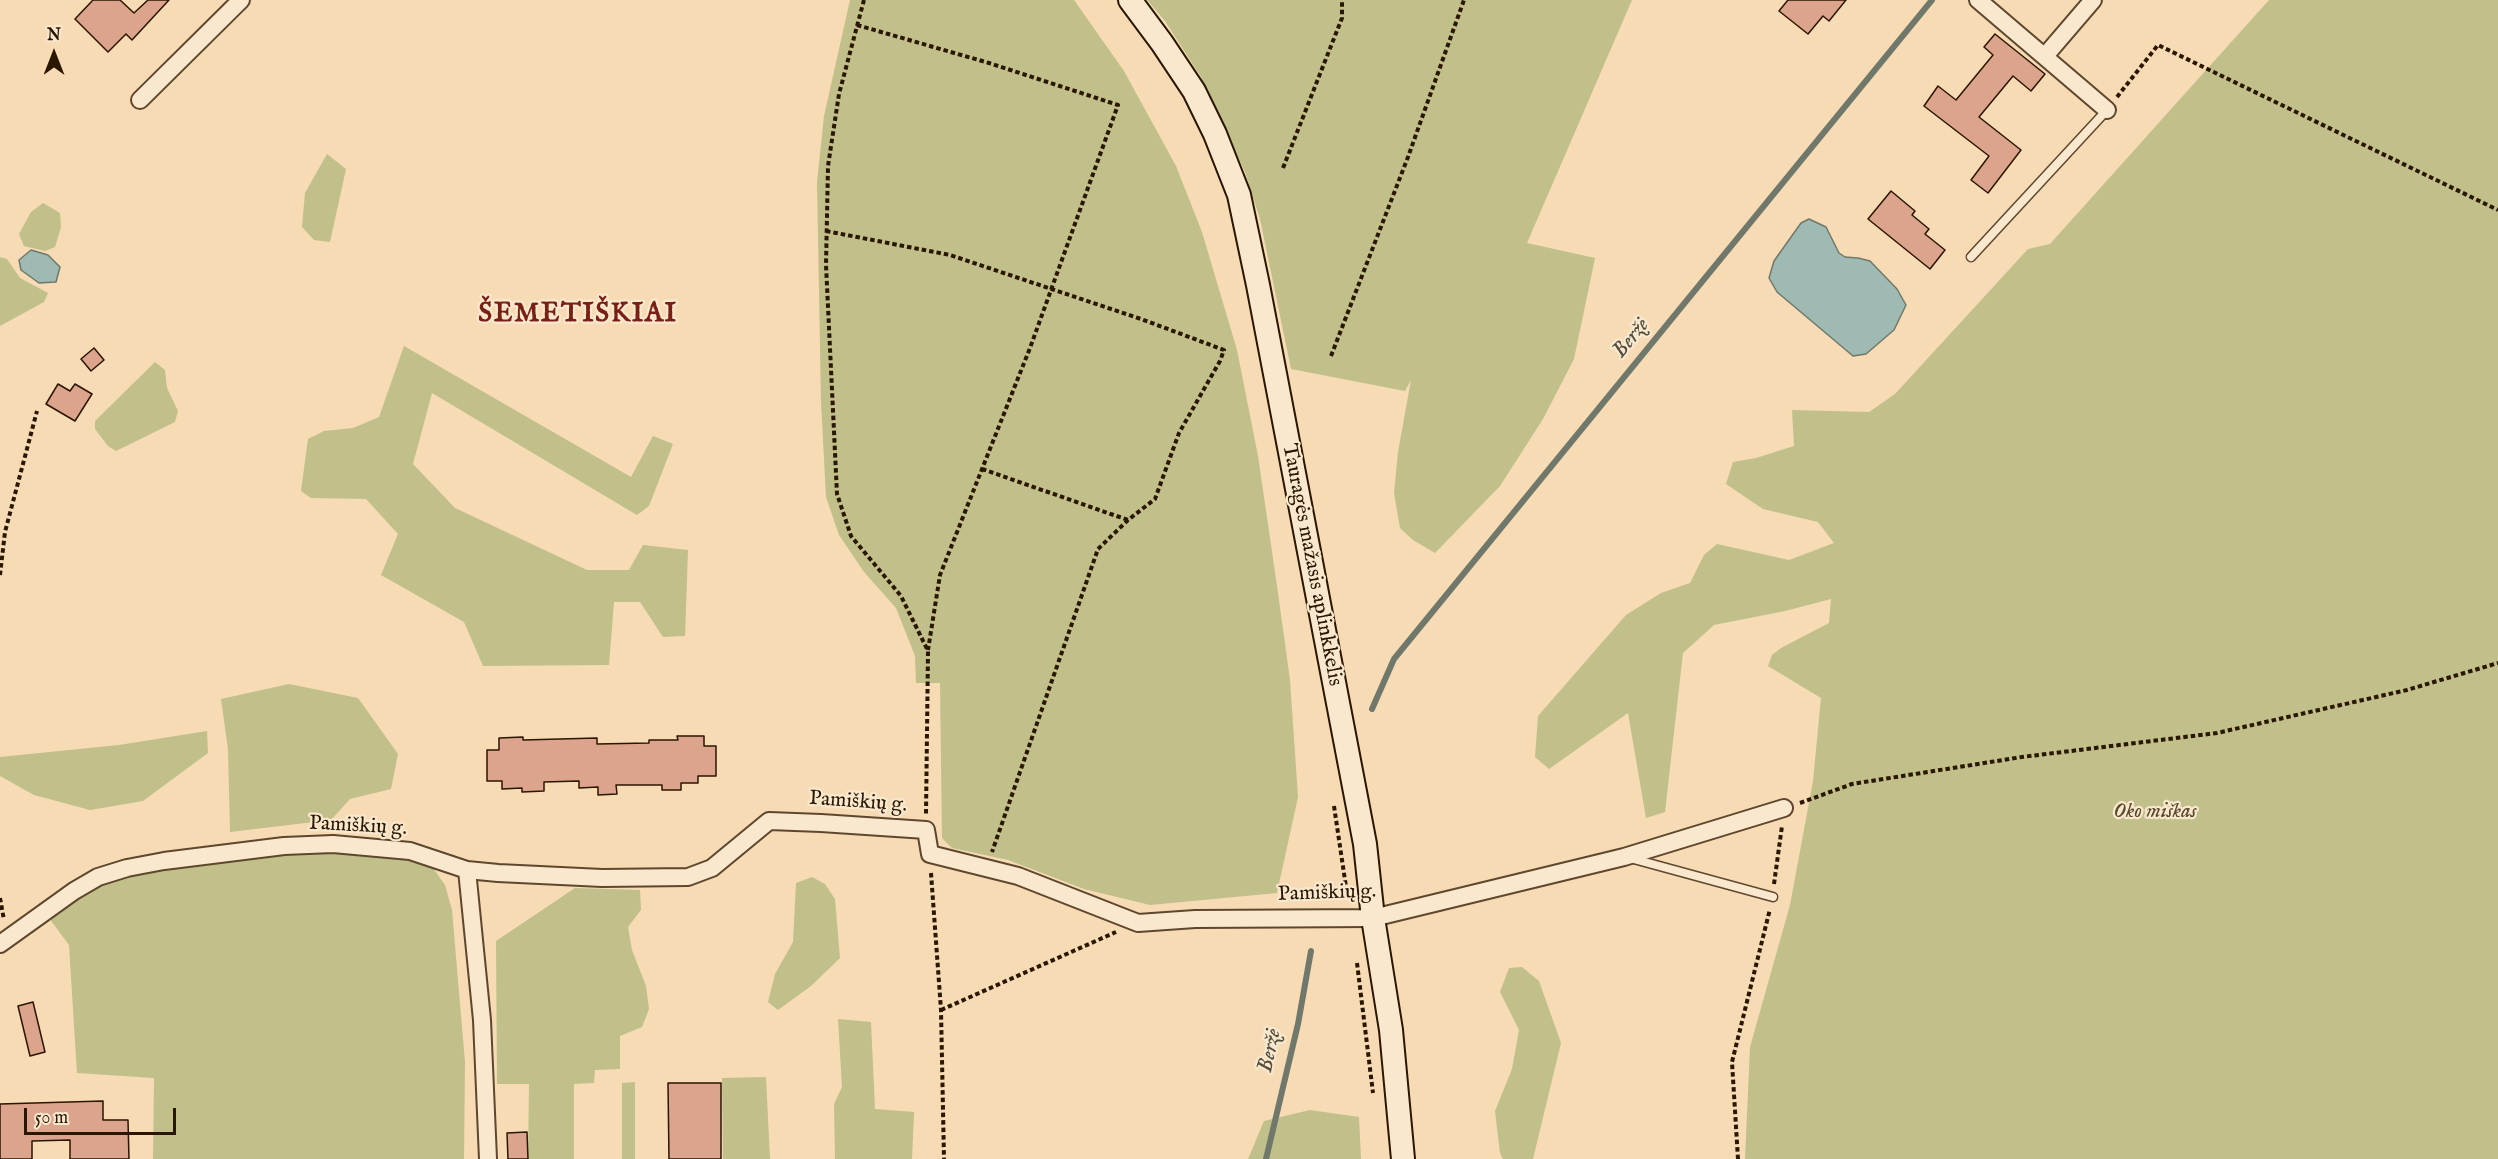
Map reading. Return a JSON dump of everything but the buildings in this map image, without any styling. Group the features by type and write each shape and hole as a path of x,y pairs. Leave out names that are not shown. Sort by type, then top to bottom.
{"main road":[{"name":"Tauragės mažasis aplinkkelis","path":"1130,0 1194,91 1215,134 1239,195 1365,844 1362,918 1391,1030 1403,1159"}],"street":[{"path":"140,100 241,0"},
{"path":"1977,0 2107,110"},
{"path":"2045,56 2093,0"},
{"name":"Pamiškių g.","path":"0,944 58,902 98,877 127,868 164,861 284,846 333,844 410,850 467,870 602,878 688,877 712,868 769,822 820,822 926,830 930,854 987,867 1047,886 1138,922 1196,919 1362,918 1624,857 1784,808"},
{"path":"467,870 482,1020 488,1159"}],"lane":[{"path":"1971,257 2107,110"},
{"path":"1624,857 1773,897"}],"path":[{"path":"864,0 839,94 828,166 826,231 837,494 851,536 901,596 928,651"},
{"path":"1283,168 1342,18 1342,0"},
{"path":"1331,356 1408,157 1464,0"},
{"path":"857,25 989,63 1118,105 1052,288 940,574 928,651 925,749 926,830"},
{"path":"2107,110 2158,45 2498,210"},
{"path":"826,231 950,255 1052,288 1224,350 1179,433 1155,499 1128,520 1098,549 987,867"},
{"path":"0,575 6,532 37,411"},
{"path":"982,469 1128,520"},
{"path":"1738,1159 1732,1062 1773,897 1784,808 1852,784 2022,757 2217,733 2407,690 2498,663"},
{"path":"1333,802 1362,918"},
{"path":"930,854 941,1010 944,1159"},
{"path":"941,1010 1138,922"},
{"path":"1356,954 1374,1095"}],"green space":[{"path":"850,0 1074,0 1124,71 1176,166 1202,232 1237,350 1258,456 1277,586 1290,680 1298,797 1277,893 1150,905 1084,889 1008,860 952,848 942,838 940,683 916,683 915,656 896,608 864,572 839,535 826,497 821,402 817,182 824,116"},
{"path":"1147,0 1632,0 1527,243 1595,258 1574,359 1543,419 1500,486 1435,553 1413,540 1400,528 1394,493 1398,452 1411,380 1405,391 1291,369 1260,219 1245,172 1201,77 1165,21"},
{"name":"Oko miškas","path":"2269,0 2498,0 2498,1159 1745,1159 1750,1047 1790,905 1813,781 1821,698 1768,666 1772,655 1781,648 1829,623 1831,599 1714,625 1683,653 1665,812 1646,818 1628,713 1549,769 1535,757 1538,716 1626,615 1661,593 1690,583 1704,555 1717,544 1789,560 1834,543 1818,522 1763,509 1726,484 1733,462 1756,458 1794,446 1792,410 1869,412 1895,394 2028,249 2050,244"},
{"path":"327,154 346,169 330,242 314,240 302,227 305,193"},
{"path":"43,203 60,213 61,227 55,247 45,251 24,246 19,234 31,212"},
{"path":"0,257 7,259 20,278 48,293 44,302 0,326"},
{"path":"404,346 631,477 653,436 673,444 649,506 637,515 432,393 413,464 455,508 587,570 629,570 643,545 688,550 685,636 663,637 640,602 614,602 609,665 483,666 464,622 381,575 398,534 366,499 311,498 301,491 308,439 324,431 353,428 379,417"},
{"path":"155,362 165,370 167,388 178,411 175,422 116,451 108,446 95,429 95,421"},
{"path":"289,684 358,698 398,754 391,789 350,799 331,820 230,832 228,749 221,699"},
{"path":"207,731 208,753 143,801 90,810 34,795 0,776 0,757 119,745"},
{"path":"270,852 400,852 431,865 445,885 452,910 465,1062 464,1159 153,1159 154,1078 77,1073 69,945 49,918 113,876"},
{"path":"812,877 825,884 835,899 840,958 811,986 778,1010 768,1002 775,974 793,942 796,883"},
{"path":"575,888 640,890 641,910 628,927 632,950 646,986 649,1009 642,1027 620,1036 620,1069 595,1070 594,1083 574,1084 574,1159 528,1159 529,1084 497,1084 496,941"},
{"path":"1522,967 1539,981 1561,1043 1533,1159 1503,1159 1500,1153 1495,1111 1512,1069 1519,1030 1500,992 1509,968"},
{"path":"838,1019 871,1022 875,1109 914,1112 912,1159 835,1159 834,1104 842,1087"},
{"path":"766,1077 770,1159 723,1159 722,1078"},
{"path":"635,1082 635,1159 622,1159 622,1083"},
{"path":"1310,1110 1359,1117 1361,1159 1248,1159 1264,1121"}],"water":[{"path":"1809,219 1826,227 1839,253 1845,257 1870,261 1897,289 1906,305 1894,330 1866,354 1853,356 1777,292 1769,278 1774,261 1801,223"},
{"path":"31,250 48,255 60,267 56,282 39,283 21,270 19,260"}],"waterway":[{"name":"Beržė","path":"1372,709 1394,659 1932,0"},
{"name":"Beržė","path":"1266,1159 1298,1024 1311,951"}],"district":[{"name":"ŠEMETIŠKIAI","path":"578,315"}]}
